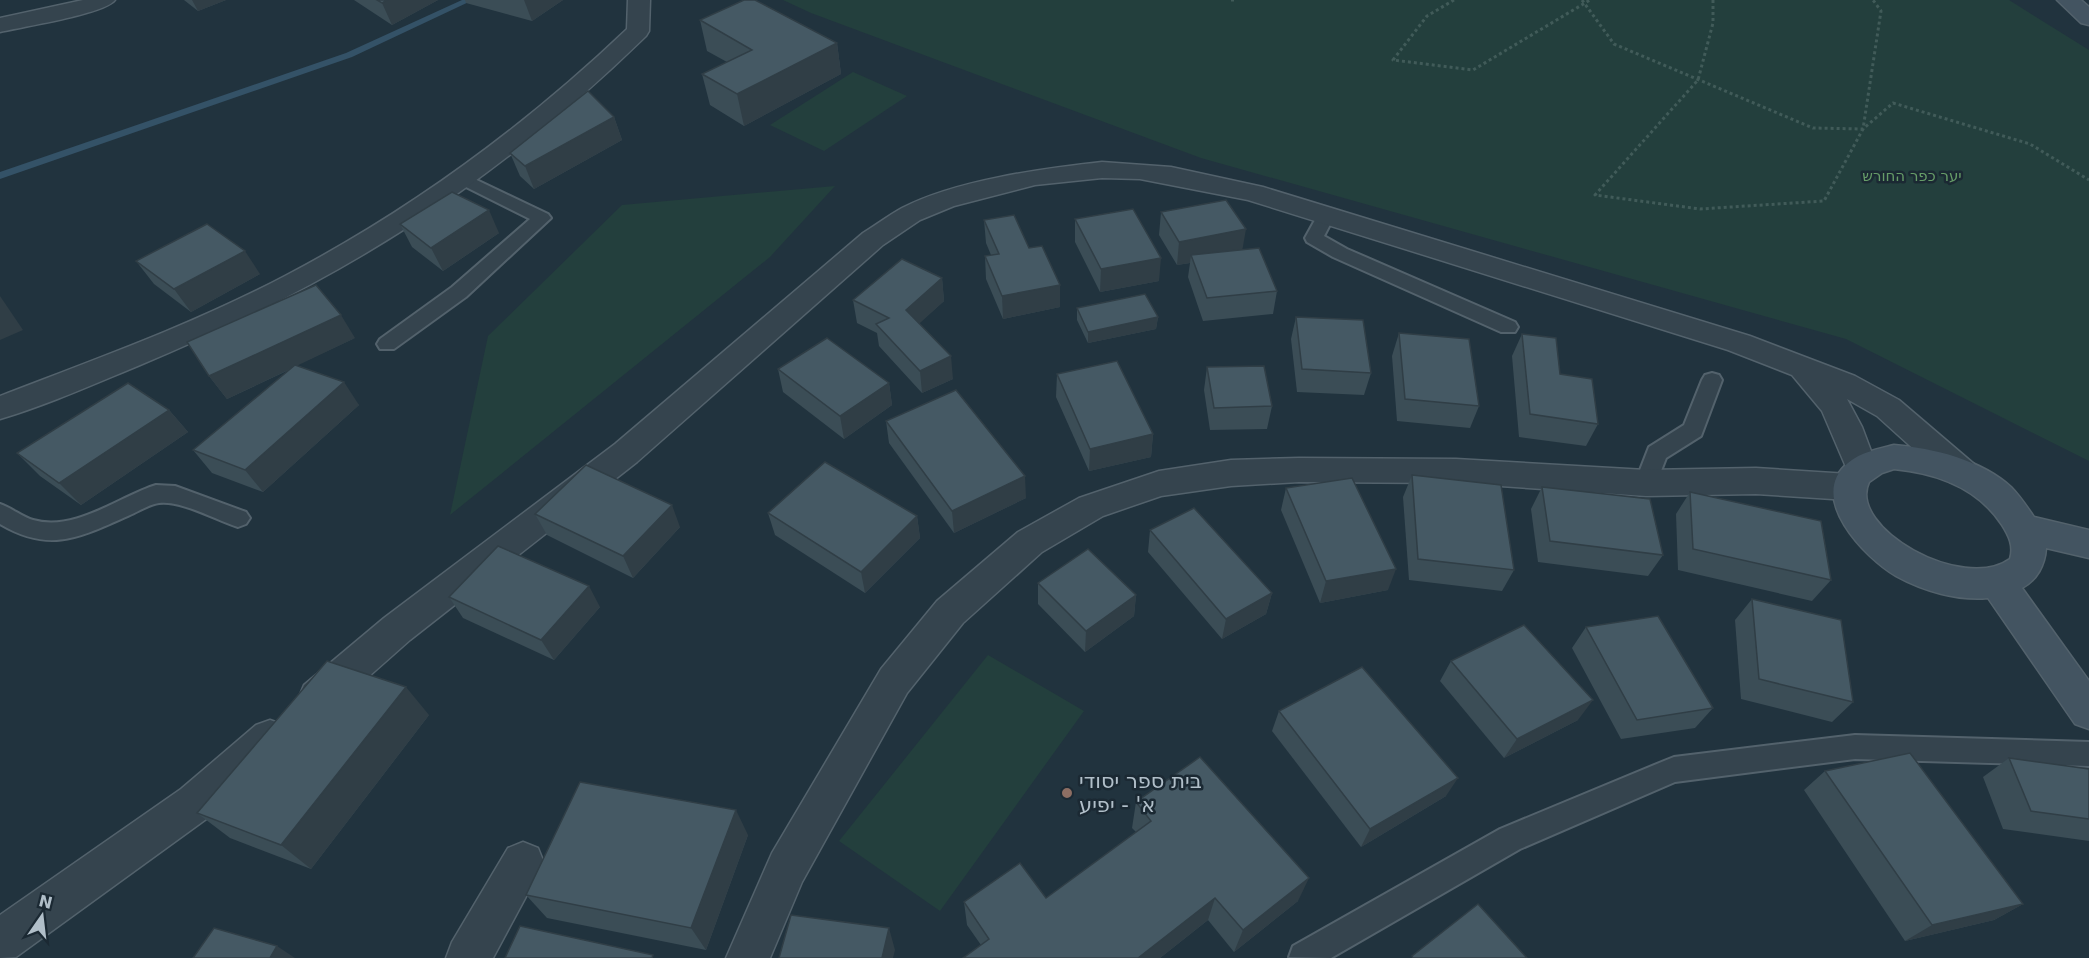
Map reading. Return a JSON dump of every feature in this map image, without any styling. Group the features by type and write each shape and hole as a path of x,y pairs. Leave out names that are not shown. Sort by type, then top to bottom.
{"street":[{"path":"0,25 81,8 104,0"},
{"path":"0,408 241,310 373,239 495,156 588,81 638,31 639,0"},
{"path":"2068,0 2089,18"},
{"path":"0,940 195,802 397,629 626,453 873,239 911,214 945,200 1034,177 1102,170 1171,175 1254,193 1739,343 1844,384 1888,408 1962,473 2000,498 2025,529 2031,547 2028,564 2017,576 1998,583 1975,585 1948,582 1920,572 1895,558 1874,540 1858,522 1850,504 1855,477 1842,416 1820,384 1799,367"},
{"path":"747,958 787,867 894,681 950,612 1030,542 1091,507 1160,484 1231,473 1287,470 1456,471 1646,483 1756,481 1855,477 1885,459 1915,458 1962,473"},
{"path":"2025,529 2089,544"},
{"path":"1998,583 2089,712"},
{"path":"468,958 523,863"}],"lane":[{"path":"387,344 459,292 542,218 462,178"},
{"path":"1326,215 1314,238 1340,253 1508,327"},
{"path":"1646,483 1657,453 1693,430 1712,380"},
{"path":"0,513 26,528 53,533 87,524 156,494 175,495 238,518"},
{"path":"1304,957 1510,839 1674,770 1855,747 2089,754"}],"path":[{"path":"1454,0 1427,16 1393,60 1473,70 1583,2 1590,0"},
{"path":"1713,0 1713,23 1698,80 1595,195 1700,210 1824,201 1863,129 1881,11 1873,0"},
{"path":"1583,2 1614,44 1813,128 1863,129 1893,103 2030,144 2089,180"}],"green space":[{"name":"יער כפר החורש","path":"783,0 2009,0 2089,50 2089,461 1846,339 1201,158 811,13"},
{"path":"853,72 907,96 824,151 770,125"},
{"path":"835,186 770,257 450,515 488,336 622,205"},
{"path":"988,655 1084,711 940,911 839,841"}],"building":[{"path":"744,0 755,0 837,43 737,94 702,74 752,50 700,20"},
{"path":"588,91 614,117 525,166 510,153"},
{"path":"452,192 489,210 431,248 400,224"},
{"path":"1226,200 1246,229 1179,242 1161,212"},
{"path":"1133,209 1161,258 1101,269 1075,219"},
{"path":"1014,215 1029,248 1042,246 1060,285 1002,296 985,256 999,254 984,220"},
{"path":"207,224 245,251 174,289 136,261"},
{"path":"1259,248 1277,291 1207,298 1191,255"},
{"path":"902,259 942,278 906,310 951,356 920,371 876,324 889,318 853,300"},
{"path":"316,285 341,315 209,376 187,342"},
{"path":"1145,294 1158,317 1088,332 1077,308"},
{"path":"1296,317 1363,320 1371,373 1302,369"},
{"path":"1399,333 1469,339 1479,406 1405,399"},
{"path":"1522,334 1556,338 1560,374 1592,379 1598,424 1530,414"},
{"path":"827,338 889,383 840,416 778,369"},
{"path":"1117,361 1153,434 1090,449 1057,374"},
{"path":"295,365 344,382 245,470 193,450"},
{"path":"1264,366 1272,406 1214,408 1207,367"},
{"path":"128,383 169,410 59,483 17,453"},
{"path":"956,390 1025,476 952,511 886,421"},
{"path":"825,462 917,516 861,572 768,513"},
{"path":"586,465 672,505 623,556 535,514"},
{"path":"1412,475 1501,485 1514,570 1418,559"},
{"path":"1352,478 1396,569 1326,581 1286,488"},
{"path":"1542,487 1650,499 1663,555 1550,541"},
{"path":"1690,492 1821,521 1831,580 1693,549"},
{"path":"1194,508 1272,593 1226,619 1150,530"},
{"path":"498,546 589,586 541,640 449,597"},
{"path":"1088,549 1136,595 1086,631 1038,583"},
{"path":"1752,599 1841,620 1853,702 1759,679"},
{"path":"1658,616 1713,708 1637,720 1586,627"},
{"path":"1524,625 1593,700 1517,739 1451,661"},
{"path":"327,661 406,687 281,845 197,813"},
{"path":"1362,667 1458,778 1370,829 1279,711"},
{"path":"1910,753 2023,904 1932,925 1825,771"},
{"path":"1200,757 1309,878 1243,930 1215,898 1138,958 963,958 989,939 964,902 1020,863 1046,898 1151,821 1136,802"},
{"path":"2009,758 2089,769 2089,819 2031,811"},
{"path":"580,782 736,810 691,928 526,895"},
{"path":"1478,904 1527,958 1413,958 1412,956"},
{"path":"791,915 889,928 882,958 779,958"},
{"path":"520,926 653,955 652,958 505,958"},
{"path":"214,928 277,946 270,958 193,958"}],"waterway":[{"path":"0,176 349,55 469,0"}],"place":[{"name":"בית ספר יסודי א' - יפיע","path":"1067,793"}]}
